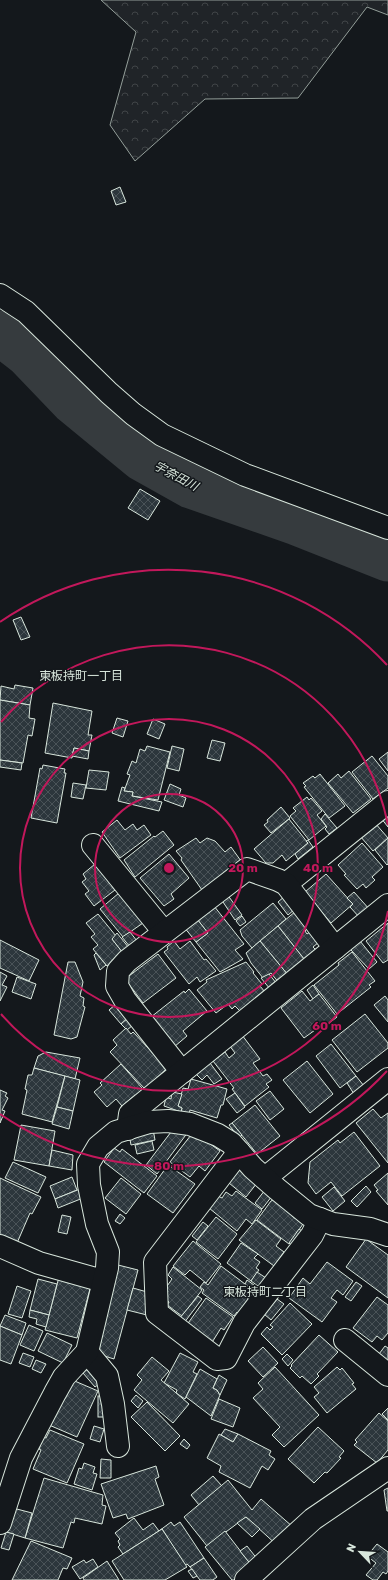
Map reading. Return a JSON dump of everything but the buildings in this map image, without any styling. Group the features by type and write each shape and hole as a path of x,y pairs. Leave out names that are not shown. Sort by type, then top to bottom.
{"street":[{"path":"0,295 26,312 109,393 133,414 162,435 245,475 388,528"},
{"path":"286,884 388,802"},
{"path":"93,845 164,932"},
{"path":"182,1072 125,1000 117,986 118,971 127,961 247,869 286,884 335,948"},
{"path":"128,1129 130,1114 388,905"},
{"path":"265,1178 388,1079"},
{"path":"0,1523 21,1458 64,1377 87,1352 107,1268 108,1252 97,1224 89,1184 88,1164 98,1147 116,1132 150,1122 168,1121 190,1124 218,1135 231,1143 265,1178 309,1214 333,1224 370,1229 388,1235"},
{"path":"239,1152 155,1262 157,1313 217,1360 226,1358 244,1323 312,1235 320,1219"},
{"path":"0,1246 39,1263 103,1281"},
{"path":"345,1340 388,1375"},
{"path":"87,1352 108,1376 118,1446"},
{"path":"246,1580 313,1519 388,1468"}],"green space":[{"path":"101,0 388,0 388,15 367,7 298,98 205,99 135,161 110,125 136,32"}],"waterway":[{"name":"宇奈田川","path":"0,333 27,354 73,402 141,458 191,486 297,523 388,559"}],"district":[{"name":"東板持町一丁目","path":"81,676"},
{"name":"東板持町二丁目","path":"265,1292"}]}
